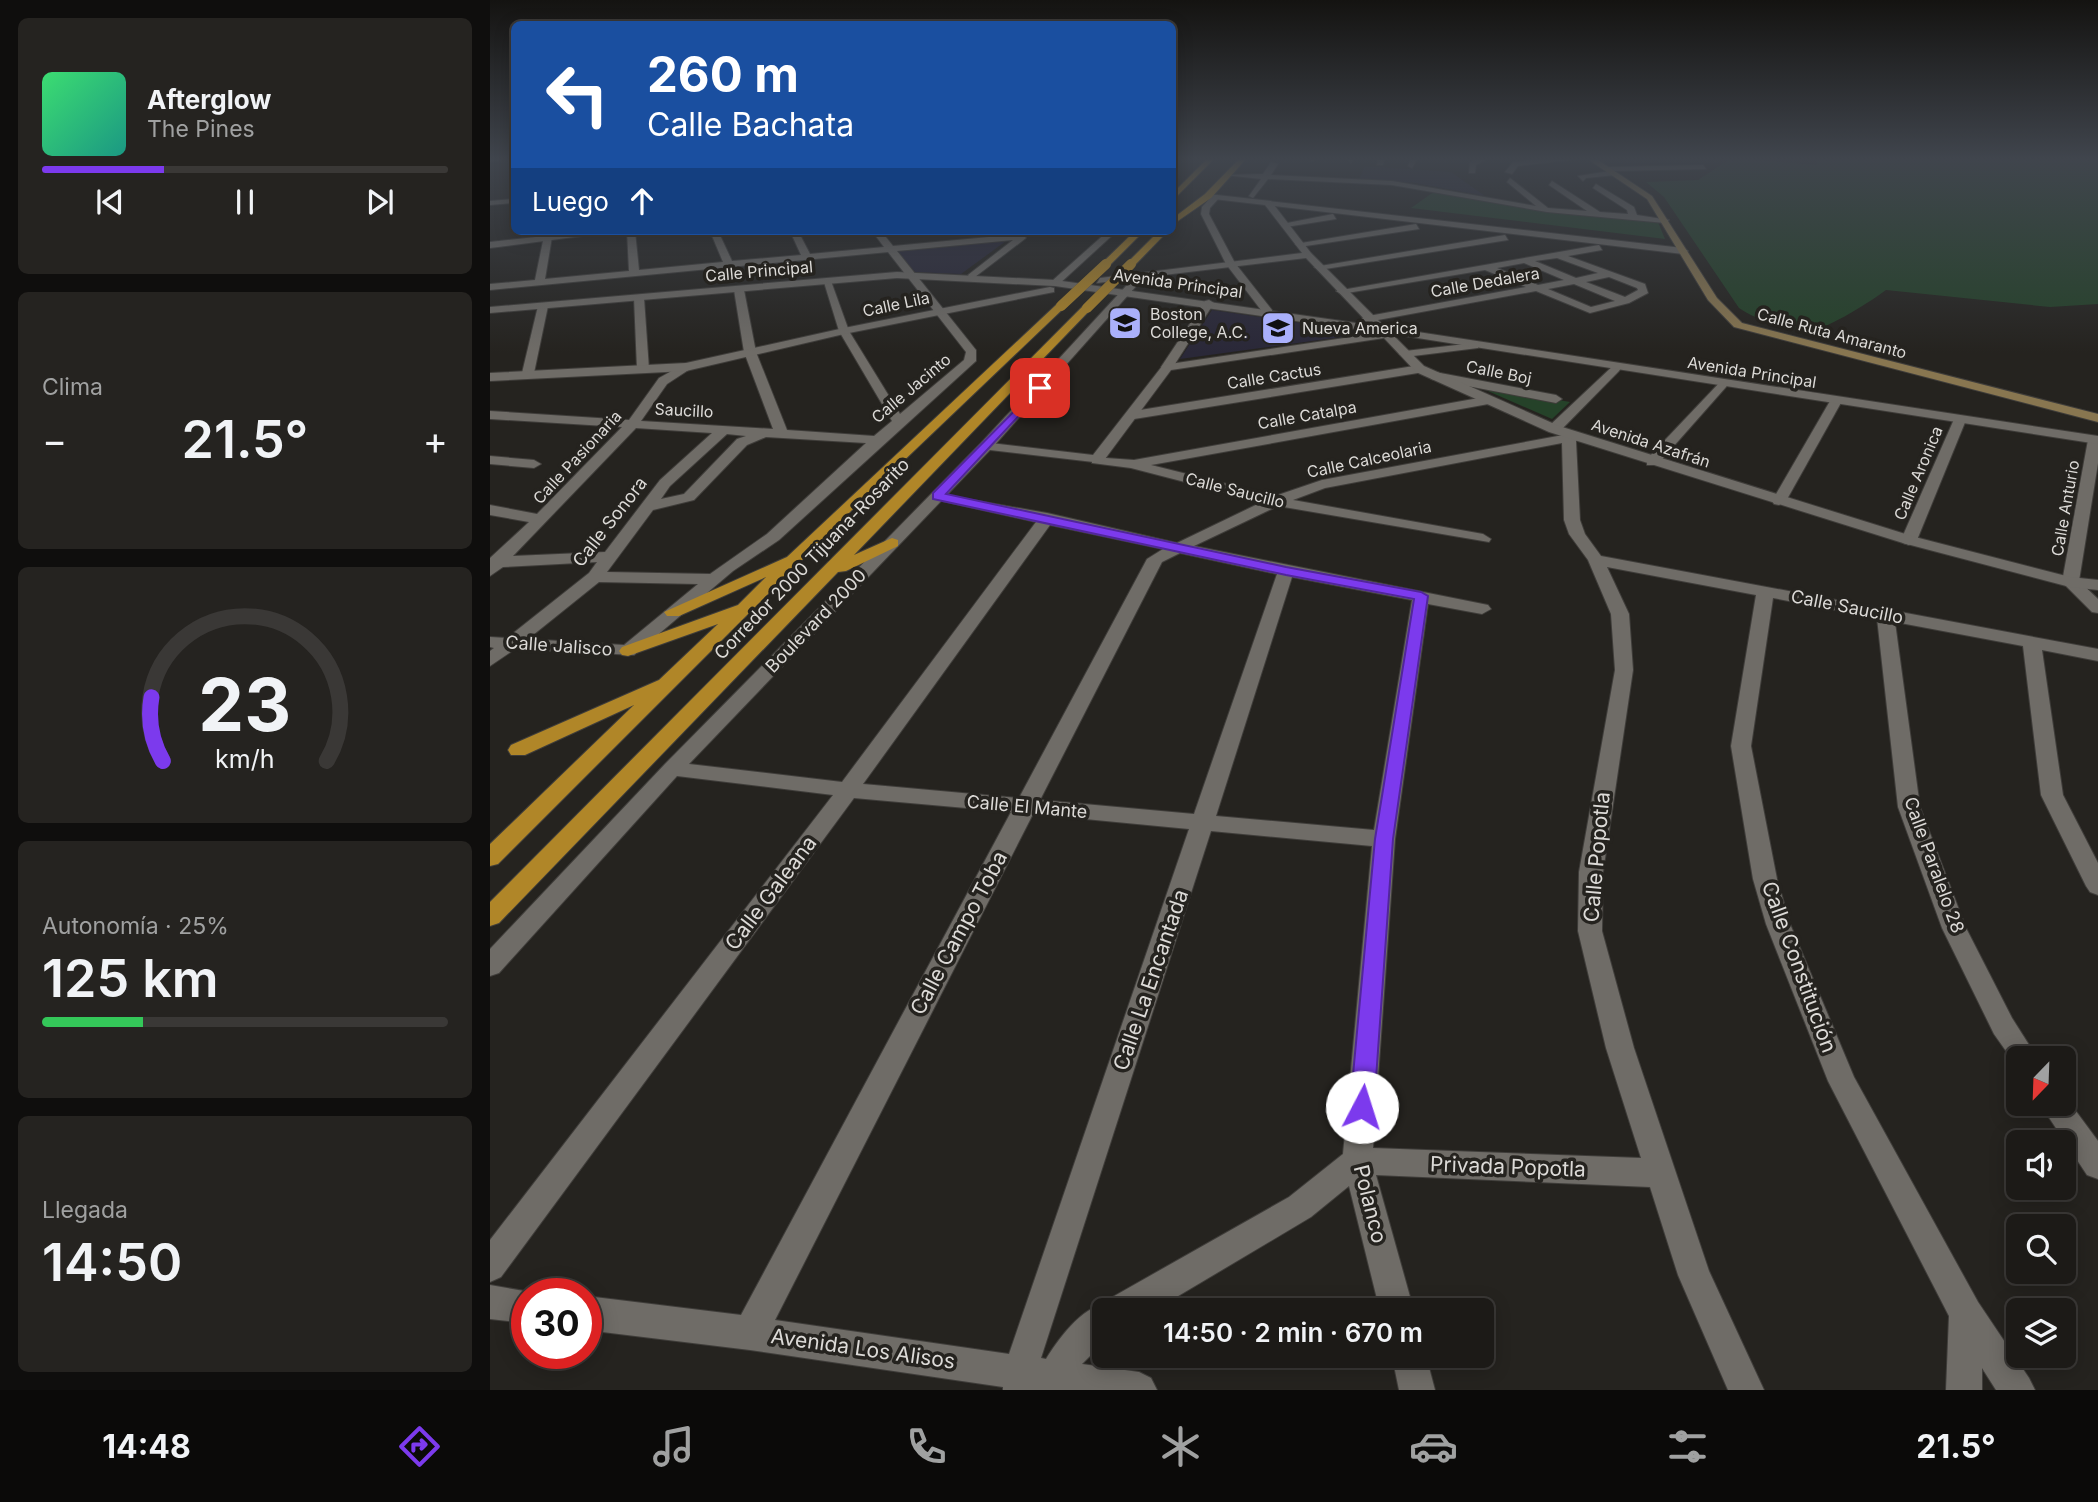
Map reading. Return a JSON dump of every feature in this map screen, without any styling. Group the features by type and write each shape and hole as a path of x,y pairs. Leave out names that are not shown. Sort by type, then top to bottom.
{"highway":[{"name":"Corredor 2000 Tijuana-Rosarito","path":"490,858 875,480 1136,235"},
{"name":"Corredor 2000 Tijuana-Rosarito","path":"490,917 1160,235"},
{"path":"875,480 891,485 913,484"},
{"path":"846,508 872,504 887,511"},
{"path":"827,574 892,543"},
{"path":"673,612 797,557"},
{"path":"628,651 748,606"},
{"path":"518,750 674,679"}],"main road":[{"name":"Calle Ruta Amaranto","path":"1667,223 1727,317 1738,325 2098,418"}],"street":[{"path":"1211,223 1231,264 1268,312"},
{"path":"1286,224 1294,223"},
{"path":"1299,244 1442,223 1683,250"},
{"name":"Avenida Azafrán","path":"1286,224 1308,255 1367,319 1420,369 1435,376 1566,434 1651,462 1909,540 2070,582 2098,585"},
{"path":"1319,267 1530,234"},
{"path":"490,245 549,235 539,283"},
{"path":"631,235 634,274"},
{"path":"716,235 729,265"},
{"path":"796,235 806,256"},
{"name":"Calle Jacinto","path":"628,651 713,579 774,537 877,440 973,357 880,235"},
{"path":"940,244 952,235"},
{"path":"490,287 1018,235"},
{"path":"971,277 1026,235"},
{"path":"1055,283 1109,235"},
{"path":"1341,291 1622,244"},
{"name":"Calle Lila","path":"490,377 686,367 845,331 1074,285 1308,255"},
{"path":"1487,267 1590,310 1625,301 1644,289 1559,255"},
{"path":"1525,261 1625,301"},
{"name":"Calle Dedalera","path":"1367,319 1624,271"},
{"name":"Calle Principal","path":"490,310 911,274 1074,285"},
{"name":"Boulevard 2000","path":"490,966 672,769 987,445 1141,275"},
{"path":"826,281 845,331 899,422"},
{"name":"Avenida Principal","path":"1074,285 1268,312 1381,332"},
{"path":"649,506 689,497 742,442 774,432 750,352 739,290"},
{"path":"639,298 643,369"},
{"path":"1097,460 1134,415 1209,303"},
{"path":"528,373 543,306"},
{"path":"1167,367 1381,332 1402,333"},
{"name":"Avenida Principal","path":"1402,333 1615,368 2097,438"},
{"name":"Avenida Principal","path":"1402,333 1456,338 2097,438"},
{"path":"1405,354 1474,346"},
{"name":"Calle Pasionaria","path":"494,565 542,520 632,425 663,381 686,367"},
{"path":"1566,434 1615,368"},
{"name":"Calle Cactus","path":"1134,415 1420,369"},
{"name":"Calle Boj","path":"1435,376 1556,399"},
{"path":"1651,462 1722,384"},
{"name":"Calle Catalpa","path":"1131,464 1490,400"},
{"path":"1779,501 1836,401"},
{"name":"Saucillo","path":"490,415 877,440"},
{"name":"Calle Aronica","path":"1909,540 1960,420"},
{"name":"Calle Sonora","path":"490,660 595,577 676,472 724,430"},
{"name":"Calle Calceolaria","path":"1181,546 1276,501 1322,484 1566,434"},
{"name":"Calle Popotla","path":"1566,434 1572,520 1577,534 1596,560 1620,614 1624,670 1604,778 1591,872 1590,931 1620,1048 1659,1173 1694,1275 1746,1390"},
{"name":"Calle Anturio","path":"2070,582 2097,438"},
{"name":"Calle Saucillo","path":"987,445 1131,464 1276,501 1483,539"},
{"path":"490,460 534,464"},
{"path":"937,496 1181,546 1286,571 1482,609"},
{"path":"490,510 542,520"},
{"name":"Calle Galeana","path":"490,1266 848,790 1047,518"},
{"name":"Calle Campo Toba","path":"750,1333 1155,559 1181,546"},
{"path":"494,565 612,558"},
{"name":"Calle Saucillo","path":"1596,560 2098,654"},
{"name":"Calle La Encantada","path":"1021,1381 1286,571"},
{"path":"595,577 713,579"},
{"path":"2070,582 2098,608"},
{"name":"Calle Constitución","path":"1765,592 1741,746 1765,879 1802,988 1842,1081 1966,1314 2017,1390"},
{"name":"Polanco","path":"1394,1298 1357,1161 1384,839 1421,596"},
{"name":"Calle Paralelo 28","path":"1885,615 1909,807 1954,928 2016,1046"},
{"name":"Calle Jalisco","path":"490,642 628,651"},
{"path":"2032,642 2052,795 2098,886"},
{"name":"Calle El Mante","path":"672,769 1024,808 1384,839"},
{"path":"2063,1116 2098,1165"},
{"path":"1143,1298 1300,1207 1357,1161"},
{"name":"Privada Popotla","path":"1357,1161 1659,1173"},
{"path":"490,1302 511,1304"},
{"name":"Calle Constitución","path":"1964,1390 1966,1314"},
{"name":"Avenida Los Alisos","path":"602,1316 750,1333 1021,1381 1055,1376 1139,1390"},
{"path":"1055,1376 1074,1346 1092,1330"},
{"path":"1412,1368 1417,1390"}],"shaded area":[{"path":"1006,241 961,274 915,272 896,250"},
{"path":"1212,310 1364,332 1364,334 1180,359"}],"green space":[{"path":"1533,223 1658,223 1665,239"},
{"path":"1681,223 2098,223 2098,304 2050,307 1886,290 1840,319 1813,330 1764,321 1739,308"},
{"path":"1472,384 1570,402 1552,419"}],"place":[{"name":"Boston College, A.C.","path":"1125,323"},
{"name":"Nueva America","path":"1278,328"}],"route":[{"path":"1040,388 937,496 1181,546 1286,571 1421,596 1384,839 1362,1107"}]}
